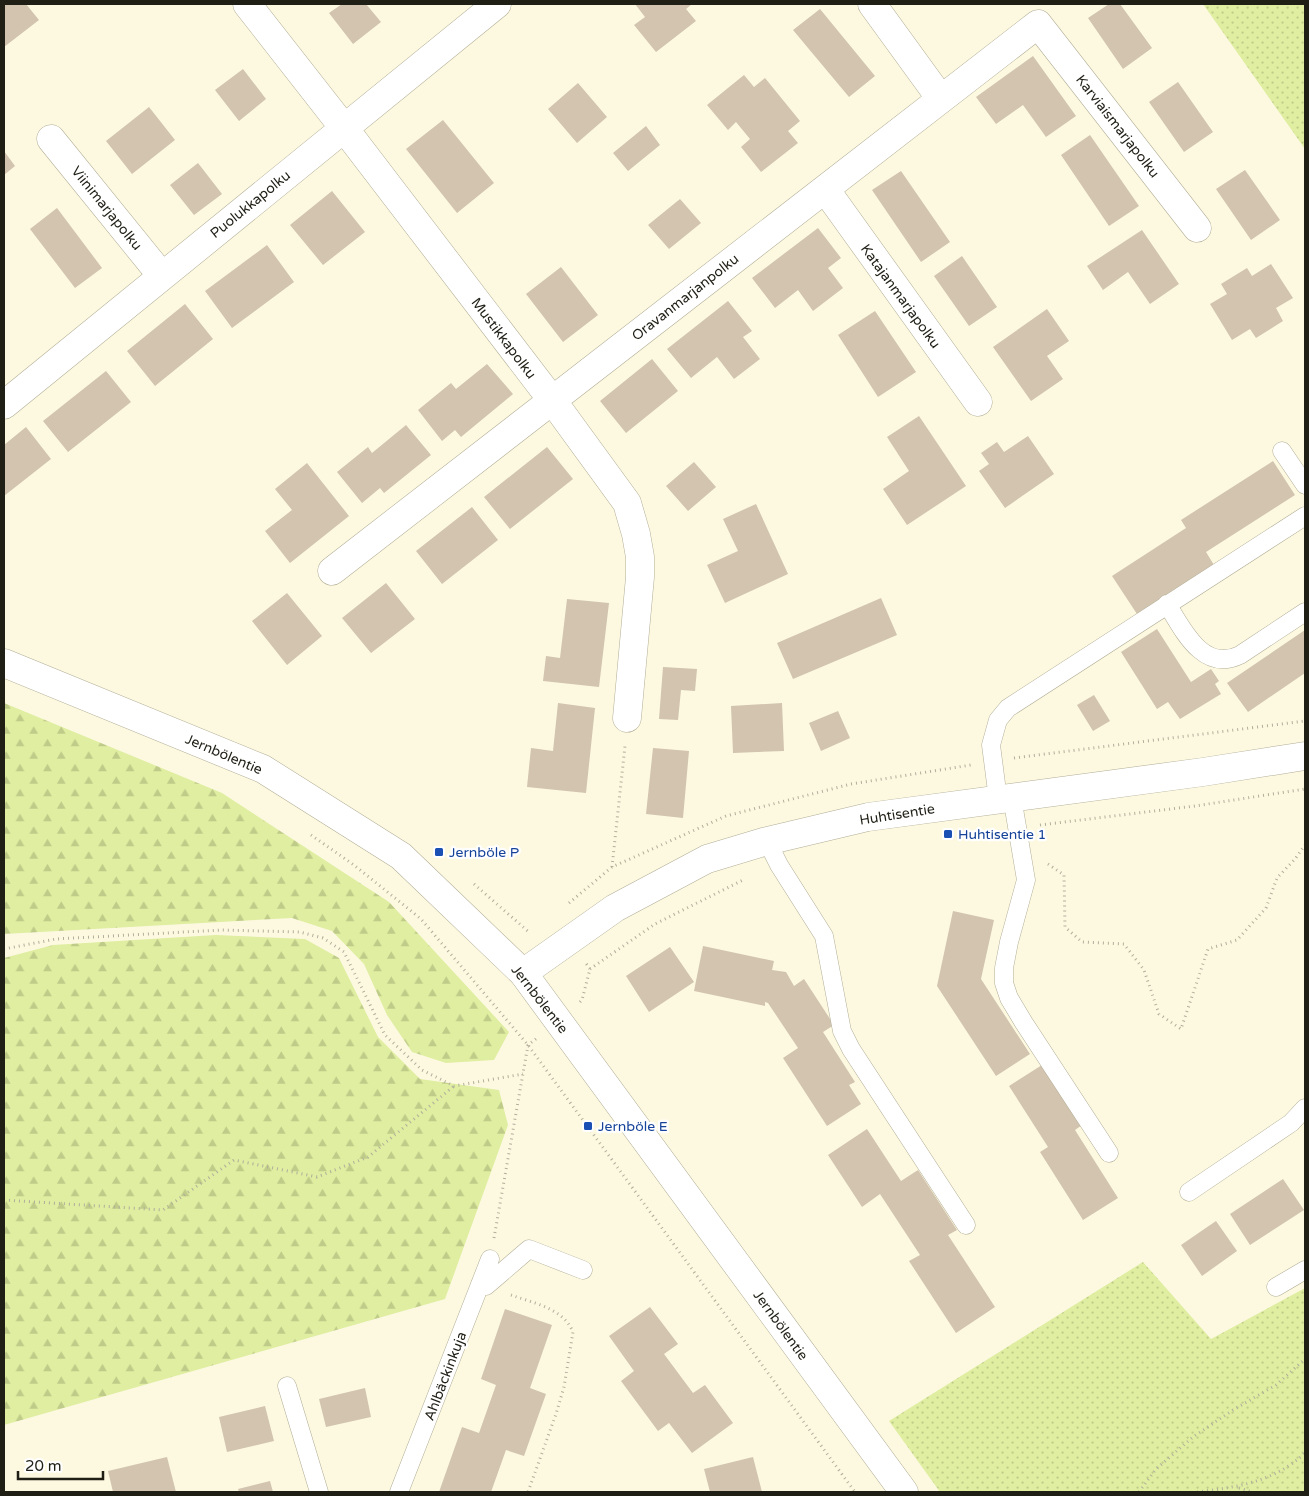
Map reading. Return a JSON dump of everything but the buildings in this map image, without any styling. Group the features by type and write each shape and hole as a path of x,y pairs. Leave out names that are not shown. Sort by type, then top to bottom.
{"street":[{"name":"Mustikkapolku","path":"247,4 552,400 626,503 636,534 640,557 640,578 628,718"},
{"name":"Puolukkapolku","path":"4,405 497,4"},
{"path":"872,4 941,99"},
{"name":"Oravanmarjanpolku","path":"332,571 1038,24"},
{"name":"Karviaismarjapolku","path":"1038,24 1197,228"},
{"name":"Viinimarjapolku","path":"51,140 162,276"},
{"name":"Katajanmarjapolku","path":"825,189 978,402"},
{"name":"Jernbölentie","path":"4,663 263,769 401,856 523,973 904,1492"},
{"name":"Huhtisentie","path":"523,973 624,903 707,859 773,853 868,817 1203,772 1305,756"}],"lane":[{"path":"1282,451 1305,485"},
{"path":"1109,1153 1024,1024 1009,998 1004,983 1004,968 1009,942 1026,880 1017,828 1005,798 991,745 998,720 1008,708 1305,516"},
{"path":"1167,604 1191,642 1200,651 1222,660 1231,660 1240,655 1305,612"},
{"path":"773,853 824,936 842,1031 848,1043 865,1072 966,1224"},
{"path":"1189,1192 1291,1123 1305,1108"},
{"path":"483,1285 529,1249 583,1270"},
{"name":"Ahlbäckinkuja","path":"399,1492 483,1285 490,1259"},
{"path":"1276,1287 1305,1270"},
{"path":"287,1386 319,1492"}],"path":[{"path":"612,867 628,718"},
{"path":"1017,828 1195,806 1305,789"},
{"path":"308,833 354,865 421,919 528,1045 856,1492"},
{"path":"1020,846 1064,875 1065,927 1082,942 1124,944 1144,970 1159,1014 1182,1029 1208,949 1238,940 1266,908 1277,878 1305,845"},
{"path":"590,969 656,924 741,881 773,853"},
{"path":"4,949 56,939 222,930 300,932 323,938 344,952 385,1035 422,1070 454,1086"},
{"path":"490,1259 528,1045"},
{"path":"4,1200 163,1210 234,1160 317,1177 368,1157 454,1086 523,1074"},
{"path":"483,1285 557,1312 570,1324 573,1332 564,1387 528,1492"},
{"path":"1139,1492 1156,1468 1193,1437 1276,1384 1305,1359"},
{"path":"1198,1492 1239,1487 1278,1474 1305,1453"},
{"path":"1239,1487 1252,1492"}],"green space":[{"path":"1203,4 1305,4 1305,149"},
{"path":"4,703 222,793 389,902 509,1032 494,1060 446,1063 412,1052 387,1015 364,964 332,931 292,918 4,934"},
{"path":"216,935 305,939 339,958 378,1037 420,1079 499,1090 508,1125 445,1299 4,1425 4,958 53,945"},
{"path":"1143,1262 1211,1339 1305,1288 1305,1492 940,1492 889,1421"}],"place":[{"name":"Huhtisentie 1","path":"948,834"},
{"name":"Jernböle P","path":"439,852"},
{"name":"Jernböle E","path":"588,1126"}]}
